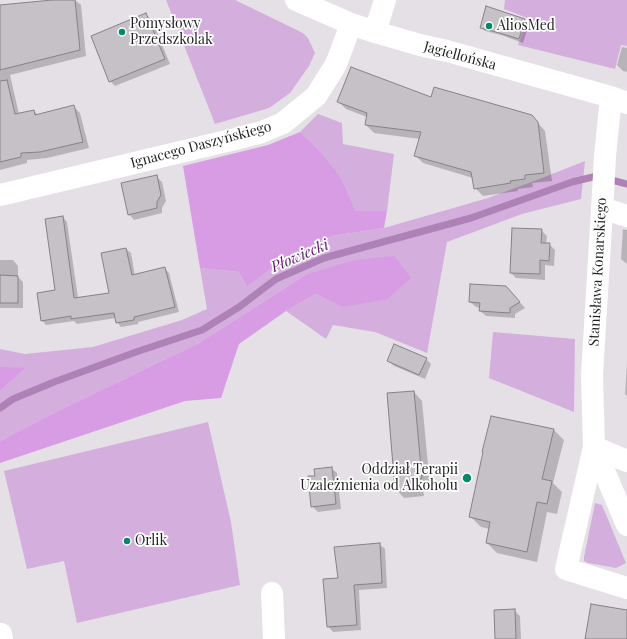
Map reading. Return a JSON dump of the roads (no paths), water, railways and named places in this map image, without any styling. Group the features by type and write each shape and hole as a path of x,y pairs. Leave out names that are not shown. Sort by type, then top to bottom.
{"street":[{"name":"Jagiellońska","path":"296,0 351,24 375,32 619,100"},
{"path":"375,32 386,0"},
{"name":"Ignacego Daszyńskiego","path":"0,195 235,139 262,132 283,123 316,96 335,66 351,24"},
{"name":"Stanisława Konarskiego","path":"619,100 605,156 592,375 594,447 566,569 627,588"},
{"path":"602,200 627,216"},
{"path":"594,447 627,461"},
{"name":"Stanisława Konarskiego","path":"594,447 627,525"},
{"path":"272,593 274,639"}],"waterway":[{"name":"Płowiecki","path":"0,408 13,399 54,382 202,330 239,307 276,279 324,258 471,218 572,182 597,176 627,184"}],"place":[{"name":"AliosMed","path":"489,26"},
{"name":"Pomysłowy Przedszkolak","path":"122,32"},
{"name":"Oddział Terapii Uzależnienia od Alkoholu","path":"467,478"},
{"name":"Orlik","path":"127,541"}]}
